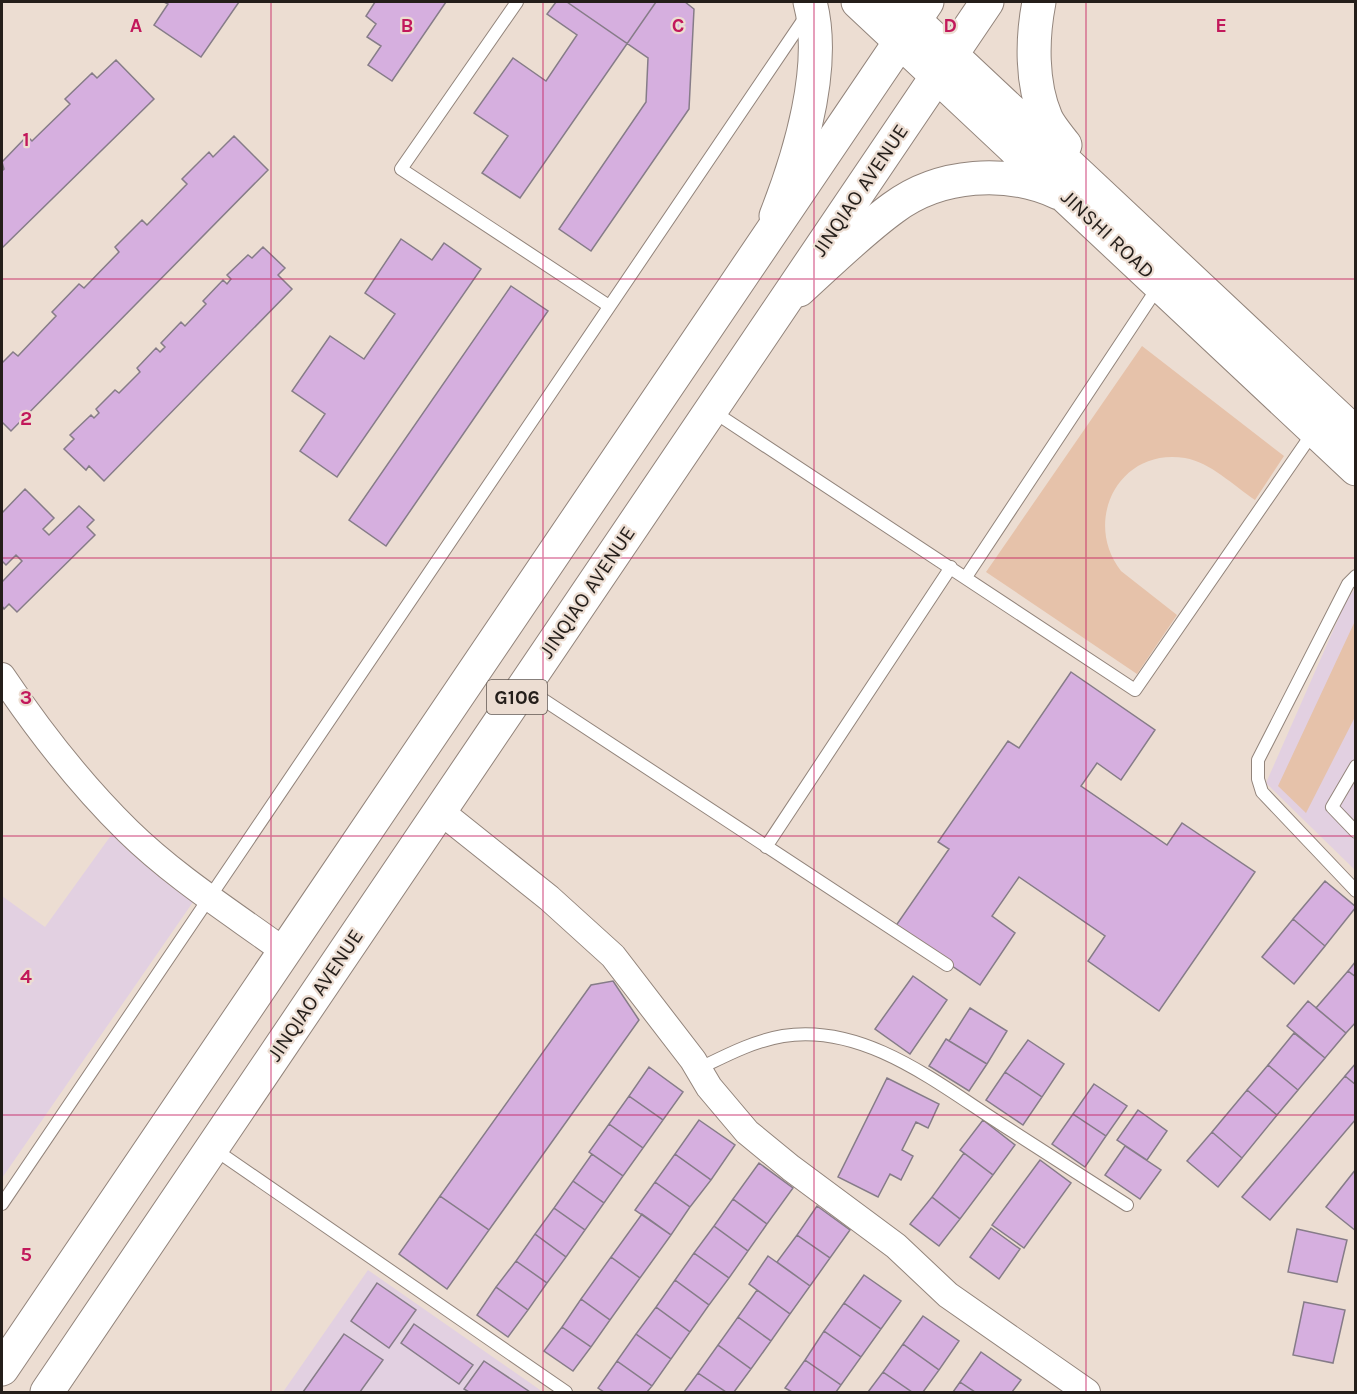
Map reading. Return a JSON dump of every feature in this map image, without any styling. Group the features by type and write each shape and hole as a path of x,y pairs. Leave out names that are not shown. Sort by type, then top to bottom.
{"main road":[{"name":"JINSHI ROAD","path":"858,2 909,16 945,65 1085,195 1356,434"},
{"name":"JINQIAO AVENUE","path":"47,1392 987,2"},
{"path":"767,237 795,161 805,121 815,45 811,4"},
{"path":"1040,8 1036,79 1046,119 1085,195"},
{"name":"G106","path":"2,1369 767,237 909,16"},
{"path":"780,307 894,206 930,189 952,182 999,177 1085,195"},
{"name":"JINSHI ROAD","path":"1085,195 1160,283 1356,469"}],"street":[{"path":"2,676 24,709 92,793 129,832 284,951"},
{"path":"440,811 549,898 613,956 716,1095 747,1132 790,1168 896,1246 948,1295 1087,1392"}],"lane":[{"path":"517,2 401,169 609,306"},
{"path":"2,1204 811,4"},
{"path":"966,578 1160,283"},
{"path":"711,409 1135,690 1315,430"},
{"path":"766,847 951,567"},
{"path":"1356,576 1348,584 1258,760 1258,779 1262,792 1356,891"},
{"path":"524,687 947,965"},
{"path":"1356,766 1332,807 1356,832"},
{"path":"698,1069 741,1048 783,1036 820,1035 868,1047 910,1066 1127,1205"},
{"path":"213,1147 566,1392"}],"shaded area":[{"path":"1142,346 1284,456 1255,500 1213,469 1185,458 1162,458 1142,464 1125,476 1114,492 1107,510 1105,531 1110,551 1121,571 1177,615 1137,674 986,572"},
{"path":"1355,589 1355,870 1266,783 1347,599"},
{"path":"1355,621 1355,717 1306,813 1278,786"},
{"path":"112,834 193,902 2,1178 2,896 45,927"},
{"path":"368,1270 543,1392 283,1392"}],"building":[{"path":"164,2 239,2 201,57 154,25 168,4"},
{"path":"375,2 446,2 392,81 368,65 381,46 367,37 376,24 366,16"},
{"path":"556,2 656,2 520,198 482,173 508,136 474,113 513,58 546,81 577,35 547,14"},
{"path":"567,2 685,2 694,9 689,109 591,251 559,229 646,102 648,58"},
{"path":"116,60 154,99 2,248 2,171 4,169 2,162 27,136 32,141 70,104 65,99 92,73 97,78"},
{"path":"234,136 268,170 11,431 2,422 2,363 13,352 18,356 56,316 52,312 79,284 84,288 119,252 115,247 142,220 147,225 187,184 182,179 209,152 213,157"},
{"path":"401,239 432,260 444,243 481,269 337,477 300,451 325,414 292,391 330,336 364,359 395,314 365,293"},
{"path":"263,247 285,268 278,275 292,289 104,481 89,466 86,470 64,449 74,439 70,435 91,415 94,418 99,413 96,409 115,390 119,393 140,372 137,368 156,348 160,352 165,347 161,343 181,322 185,326 206,304 203,301 223,280 227,284 231,279 227,275 248,255 252,258"},
{"path":"511,286 548,311 386,546 349,520"},
{"path":"25,489 54,518 43,529 49,535 79,506 94,520 87,527 95,535 17,612 9,604 4,609 2,606 2,582 22,561 16,555 6,565 2,561 2,513"},
{"path":"1071,672 1155,730 1121,780 1097,763 1081,786 1167,845 1182,823 1255,872 1159,1011 1088,961 1105,936 1019,877 992,916 1015,933 980,985 895,927 949,849 938,842 1008,741 1019,748"},
{"path":"1325,881 1356,907 1325,946 1293,919"},
{"path":"1293,919 1325,946 1294,984 1262,957"},
{"path":"1356,961 1356,977 1348,971"},
{"path":"1348,971 1356,977 1356,1022 1346,1033 1316,1008"},
{"path":"913,976 947,1000 910,1054 875,1029"},
{"path":"613,981 639,1020 489,1230 440,1196 591,985"},
{"path":"1308,1001 1346,1033 1325,1058 1287,1026"},
{"path":"970,1008 1007,1031 987,1064 949,1041"},
{"path":"1294,1033 1325,1058 1298,1090 1268,1065"},
{"path":"946,1039 987,1064 969,1091 929,1066"},
{"path":"1028,1040 1064,1064 1042,1097 1005,1072"},
{"path":"1356,1063 1356,1085 1345,1076"},
{"path":"1268,1065 1298,1090 1277,1115 1247,1090"},
{"path":"649,1067 683,1092 663,1120 629,1096"},
{"path":"1005,1072 1042,1097 1023,1125 986,1100"},
{"path":"1345,1076 1356,1085 1356,1119 1270,1220 1242,1197"},
{"path":"887,1078 939,1104 928,1128 916,1122 902,1150 913,1156 901,1180 890,1174 878,1197 838,1177"},
{"path":"1094,1084 1127,1106 1106,1136 1073,1114"},
{"path":"1247,1090 1277,1115 1242,1158 1212,1132"},
{"path":"629,1096 663,1120 643,1148 609,1124"},
{"path":"1138,1110 1167,1131 1147,1160 1117,1140"},
{"path":"1073,1114 1106,1136 1085,1167 1052,1144"},
{"path":"699,1120 735,1145 711,1180 675,1154"},
{"path":"983,1120 1015,1145 993,1175 960,1150"},
{"path":"609,1124 643,1148 623,1176 589,1152"},
{"path":"1212,1132 1242,1158 1218,1187 1187,1161"},
{"path":"1125,1146 1161,1170 1140,1199 1105,1175"},
{"path":"964,1153 993,1175 960,1219 932,1197"},
{"path":"592,1154 623,1176 604,1203 573,1181"},
{"path":"675,1154 711,1180 690,1207 655,1182"},
{"path":"1040,1160 1071,1183 1024,1248 992,1225"},
{"path":"759,1163 793,1188 767,1224 733,1199"},
{"path":"1356,1169 1356,1231 1326,1207"},
{"path":"573,1181 604,1203 585,1230 554,1208"},
{"path":"655,1182 690,1207 671,1235 635,1210"},
{"path":"440,1196 489,1230 447,1289 399,1254"},
{"path":"932,1197 960,1219 939,1246 910,1224"},
{"path":"733,1199 767,1224 748,1251 714,1226"},
{"path":"817,1206 850,1230 830,1258 797,1235"},
{"path":"554,1208 585,1230 566,1257 535,1234"},
{"path":"642,1214 671,1235 640,1278 611,1257"},
{"path":"714,1226 748,1251 729,1278 694,1253"},
{"path":"991,1228 1020,1249 999,1279 970,1257"},
{"path":"1297,1229 1347,1240 1337,1282 1288,1272"},
{"path":"535,1234 566,1257 547,1283 516,1261"},
{"path":"797,1235 830,1258 810,1286 777,1262"},
{"path":"694,1253 729,1278 709,1305 675,1280"},
{"path":"768,1256 810,1286 790,1314 749,1284"},
{"path":"611,1257 640,1278 610,1320 581,1299"},
{"path":"516,1261 547,1283 528,1310 496,1287"},
{"path":"864,1275 901,1301 881,1329 844,1303"},
{"path":"675,1280 709,1305 690,1332 656,1307"},
{"path":"377,1283 416,1310 389,1348 351,1321"},
{"path":"496,1287 528,1310 508,1337 477,1315"},
{"path":"757,1290 790,1314 771,1341 738,1317"},
{"path":"581,1299 610,1320 591,1347 562,1327"},
{"path":"1304,1302 1345,1310 1333,1363 1293,1355"},
{"path":"844,1303 881,1329 861,1357 824,1331"},
{"path":"656,1307 690,1332 671,1359 636,1334"},
{"path":"923,1316 959,1341 939,1370 903,1344"},
{"path":"738,1317 771,1341 751,1369 718,1345"},
{"path":"414,1324 473,1365 459,1384 401,1343"},
{"path":"562,1327 591,1347 573,1371 544,1351"},
{"path":"824,1331 861,1357 841,1385 805,1360"},
{"path":"344,1334 383,1360 360,1392 303,1392"},
{"path":"636,1334 671,1359 652,1386 617,1361"},
{"path":"903,1344 939,1370 923,1392 912,1392 883,1372"},
{"path":"718,1345 751,1369 734,1392 726,1392 698,1373"},
{"path":"981,1352 1021,1380 1012,1392 975,1392 960,1382"},
{"path":"805,1360 841,1385 836,1392 792,1392 785,1388"},
{"path":"484,1361 530,1392 469,1392 464,1389"},
{"path":"617,1361 652,1386 647,1392 604,1392 598,1388"},
{"path":"883,1372 912,1392 868,1392"},
{"path":"698,1373 726,1392 684,1392"},
{"path":"960,1382 975,1392 953,1392"}]}
